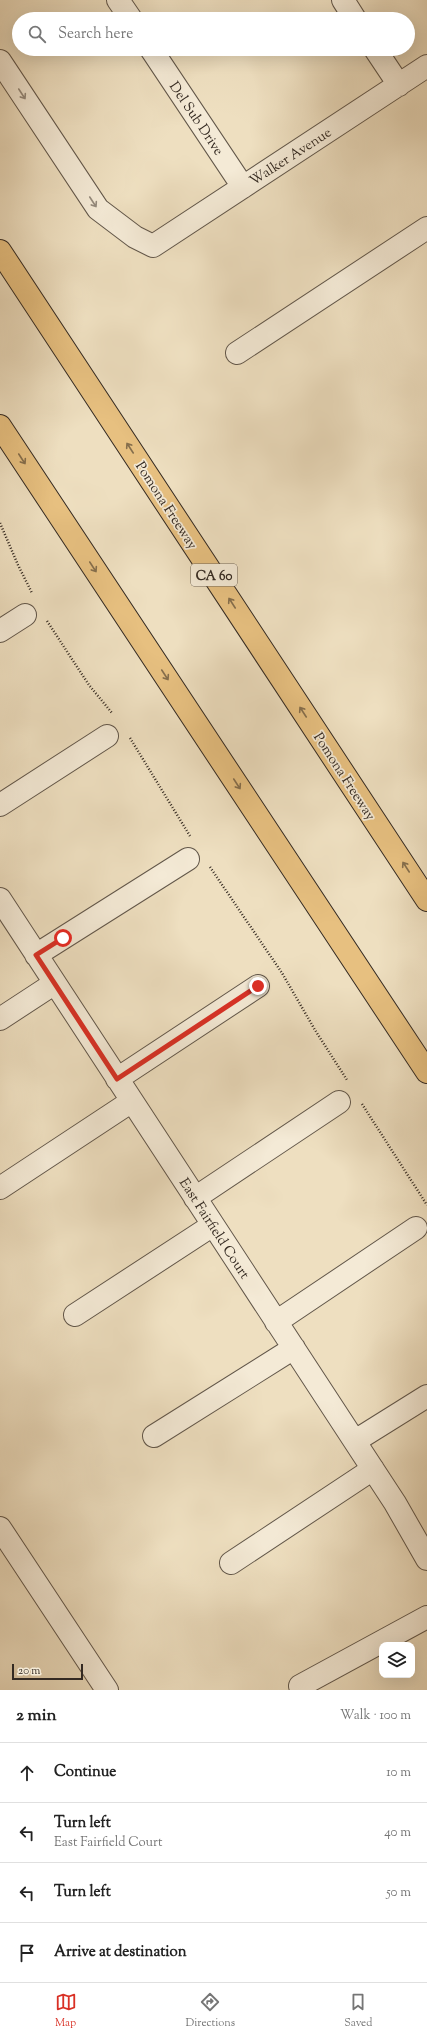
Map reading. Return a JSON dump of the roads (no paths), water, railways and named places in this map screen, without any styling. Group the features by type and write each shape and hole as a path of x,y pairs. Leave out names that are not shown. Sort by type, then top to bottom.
{"highway":[{"name":"Pomona Freeway","path":"0,251 427,900"},
{"path":"0,426 427,1072"}],"street":[{"path":"118,0 126,12"},
{"path":"343,0 351,12"},
{"name":"Del Sub Drive","path":"156,56 243,187"},
{"path":"380,56 399,85"},
{"name":"Walker Avenue","path":"0,61 98,209 135,237 153,246 427,66"},
{"path":"237,353 427,228"},
{"path":"0,631 25,615"},
{"path":"0,805 107,736"},
{"path":"36,955 188,859"},
{"name":"East Fairfield Court","path":"0,899 373,1469 427,1559"},
{"path":"0,1019 55,983"},
{"path":"117,1079 258,986"},
{"path":"0,1188 132,1101"},
{"path":"195,1198 339,1102"},
{"path":"75,1316 213,1225"},
{"path":"276,1322 416,1228"},
{"path":"154,1436 294,1348"},
{"path":"355,1442 427,1396"},
{"path":"231,1563 373,1469"},
{"path":"0,1528 107,1690"},
{"path":"300,1686 427,1617"}]}
